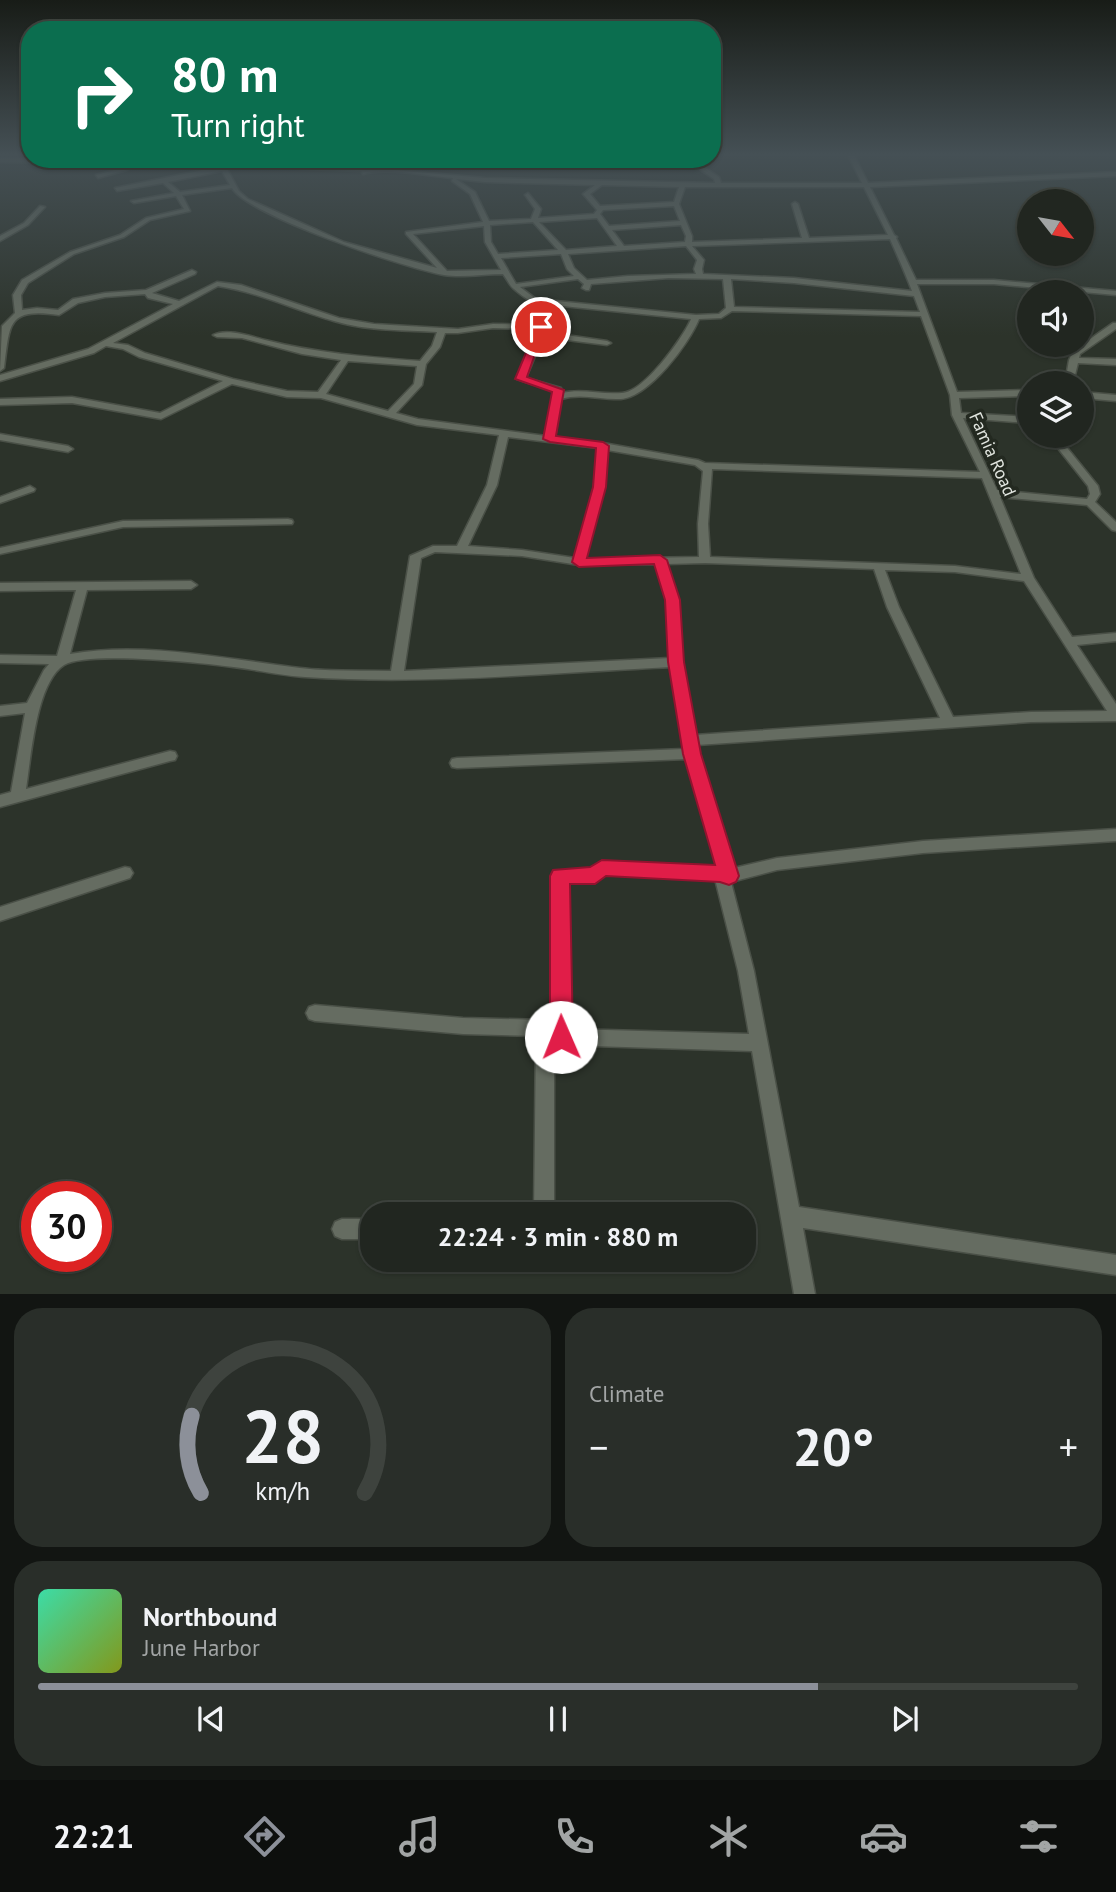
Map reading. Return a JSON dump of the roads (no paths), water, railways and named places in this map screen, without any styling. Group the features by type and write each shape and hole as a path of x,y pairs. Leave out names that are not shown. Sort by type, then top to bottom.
{"street":[{"path":"0,239 26,224 34,215"},
{"path":"19,313 17,295 25,282 72,253 122,236 148,219 168,215"},
{"path":"279,215 328,238 445,274 505,272"},
{"path":"483,215 487,224 488,242 514,286 543,308 546,319 534,342 521,379 558,390 559,397 550,439"},
{"path":"534,220 536,215"},
{"path":"680,215 690,249 701,260 698,269 701,277"},
{"path":"799,215 806,240"},
{"name":"Famia Road","path":"883,215 918,294 954,395 957,415 986,475 1027,578 1071,641 1116,716"},
{"path":"445,274 407,234 487,224 599,216 622,248"},
{"path":"534,220 563,251 584,283"},
{"path":"606,228 682,223"},
{"path":"498,256 690,244 894,237"},
{"path":"0,368 3,326 19,313 37,310 59,313 81,300 147,292 192,272"},
{"path":"514,286 642,277 792,278 918,294"},
{"path":"727,278 730,309"},
{"path":"911,282 994,282 1116,293"},
{"path":"0,378 66,361 107,344 176,303 217,284 225,284 338,320 442,330 494,326 541,330 607,344"},
{"path":"147,292 150,296 176,303"},
{"path":"535,301 696,317 720,316 730,309 924,314"},
{"path":"559,397 579,391 623,396 636,394 687,337 696,317"},
{"path":"1071,371 1073,360 1085,344 1106,335 1116,325"},
{"path":"389,415 418,385 422,365 436,346 442,330"},
{"path":"217,335 242,336 302,352 422,365"},
{"path":"107,344 125,347 142,355 231,381 287,394 321,395 417,422 603,446 688,460 705,466 986,475"},
{"path":"321,395 346,358"},
{"path":"1073,360 1116,362"},
{"path":"0,402 72,400 161,416 231,381"},
{"path":"954,395 1017,393"},
{"path":"1094,396 1116,398"},
{"path":"957,415 1017,419"},
{"path":"461,549 492,485 504,433"},
{"path":"0,437 68,449"},
{"path":"579,562 599,487 603,446"},
{"path":"1063,448 1093,486 1095,494 1090,502"},
{"path":"705,466 708,470 703,524 705,560"},
{"path":"0,500 30,489"},
{"path":"993,493 1090,502 1116,528"},
{"path":"0,551 123,524 288,522"},
{"path":"397,676 416,556 433,549 522,553 579,562 705,560 878,569 955,569 1027,578"},
{"path":"660,560 672,600 676,662 691,747 725,875 746,971 805,1293"},
{"path":"878,569 893,607 949,723"},
{"path":"0,587 191,585"},
{"path":"18,795 32,707 50,670 62,660 82,587"},
{"path":"1071,641 1116,637"},
{"path":"0,659 62,660 89,655 205,658 303,673 397,676 676,662"},
{"path":"0,711 32,707"},
{"path":"457,763 691,747 1031,717 1116,716"},
{"path":"0,801 170,756"},
{"path":"545,1202 560,876 595,875 602,868 725,875 777,864 923,846 1116,835"},
{"path":"0,914 125,873"},
{"path":"315,1013 463,1026 758,1043"},
{"path":"790,1216 1116,1265"},
{"path":"342,1228 360,1229"}]}
